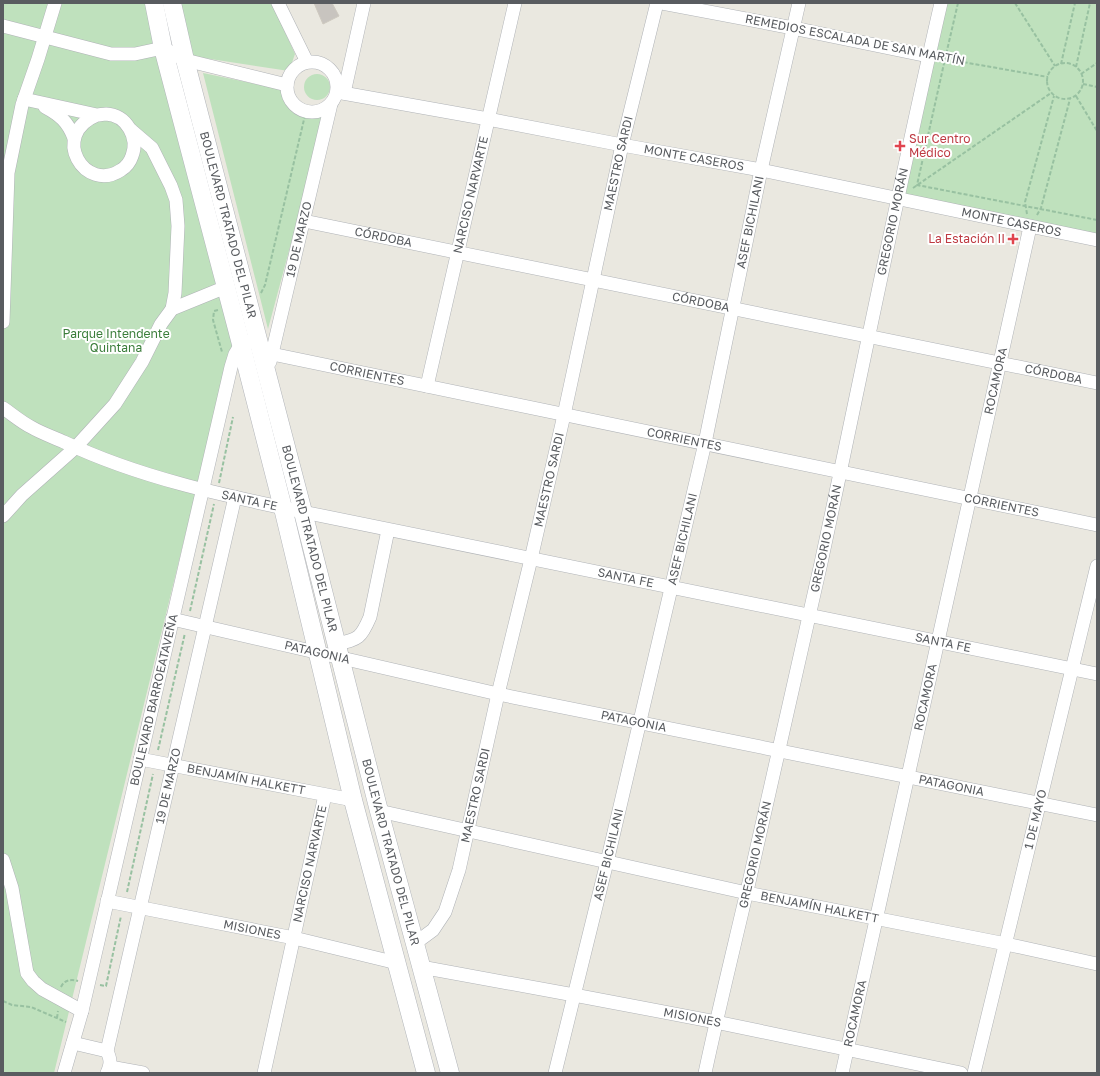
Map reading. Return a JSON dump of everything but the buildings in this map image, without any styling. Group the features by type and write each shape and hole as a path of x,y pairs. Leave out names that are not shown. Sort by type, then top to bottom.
{"main road":[{"name":"BOULEVARD TRATADO DEL PILAR","path":"154,3 163,48 234,285 249,342 267,445 353,800 426,1073"},
{"name":"BOULEVARD TRATADO DEL PILAR","path":"172,3 234,285"},
{"name":"BOULEVARD TRATADO DEL PILAR","path":"249,342 266,375 284,439 379,811 450,1073"},
{"path":"267,445 284,439"}],"street":[{"path":"3,322 8,173 22,105 30,100 45,37 56,3"},
{"path":"278,3 307,62"},
{"name":"19 DE MARZO","path":"266,375 304,221 364,3"},
{"name":"NARCISO NARVARTE","path":"427,386 515,3"},
{"name":"MAESTRO SARDI","path":"414,944 433,930 445,912 459,870 498,694 564,414 622,145 657,3"},
{"name":"REMEDIOS ESCALADA DE SAN MARTÍN","path":"662,3 928,56"},
{"name":"ASEF BICHILANI","path":"555,1073 607,862 705,443 761,170 799,3"},
{"name":"GREGORIO MORÁN","path":"705,1073 779,751 841,471 897,198 941,3"},
{"path":"3,26 111,54 135,54 163,48 184,60 287,85"},
{"path":"315,61 323,64 330,69 338,84 338,96 320,111 304,111 296,106 288,94 287,85 292,71 298,65 307,62 315,61"},
{"name":"MONTE CASEROS","path":"338,96 488,119 761,170 1097,240"},
{"path":"30,100 97,115"},
{"path":"30,100 58,114 70,127 74,138 76,157 88,172 107,176 125,168 131,160 137,156 147,157 160,164"},
{"path":"3,516 22,495 75,448 115,404 142,362 161,324 172,309 175,293 178,226 176,200 171,186 152,148 131,130 125,122 117,117 107,114 97,115 82,123 74,138"},
{"path":"131,130 134,140 134,150 131,160"},
{"name":"CÓRDOBA","path":"304,221 1097,383"},
{"name":"ROCAMORA","path":"842,1073 1030,227"},
{"path":"172,309 234,285"},
{"name":"BOULEVARD BARROEATAVEÑA","path":"64,1073 82,1011 231,367 235,354 249,342"},
{"name":"CORRIENTES","path":"272,354 1097,525"},
{"name":"SANTA FE","path":"3,408 30,427 75,448 112,463 202,490 388,530 1097,674"},
{"name":"19 DE MARZO","path":"108,1070 110,1058 107,1050 235,497"},
{"path":"339,651 354,640 365,629 370,617 388,530"},
{"name":"1 DE MAYO","path":"974,1073 1097,566"},
{"name":"PATAGONIA","path":"172,619 318,653 339,651 498,694 1097,815"},
{"name":"BENJAMÍN HALKETT","path":"140,759 353,800"},
{"name":"NARCISO NARVARTE","path":"264,1073 325,795"},
{"name":"BENJAMÍN HALKETT","path":"379,811 746,893 1006,944 1097,964"},
{"path":"3,860 12,888 27,972 33,981 42,988 82,1011"},
{"name":"MISIONES","path":"107,901 294,938 397,963"},
{"name":"MISIONES","path":"421,967 716,1022 961,1073"},
{"path":"73,1043 107,1050"},
{"path":"108,1070 143,1073"}],"path":[{"path":"918,185 958,3"},
{"path":"1015,3 1055,66"},
{"path":"1061,64 1075,3"},
{"path":"1076,67 1090,3"},
{"name":"REMEDIOS ESCALADA DE SAN MARTÍN","path":"928,56 1048,77"},
{"path":"1081,74 1097,63"},
{"path":"1061,64 1072,64 1076,67 1083,79 1081,89 1076,96 1070,99 1054,96 1048,88 1048,77 1052,69 1061,64"},
{"path":"1083,84 1097,87"},
{"path":"897,198 1051,93"},
{"path":"1030,227 1025,202 1054,96"},
{"path":"1076,96 1097,131"},
{"path":"1030,227 1040,208 1070,99"},
{"path":"918,185 1097,220"},
{"path":"3,1001 12,1005 31,1007 65,1021 68,1026"}],"green space":[{"name":"Parque Intendente Quintana","path":"3,3 151,3 234,344 226,368 54,1073 3,1073"},
{"path":"179,3 272,3 295,54 289,71 191,56"},
{"path":"942,3 1097,3 1097,239 898,198"},
{"path":"203,73 284,90 288,105 292,110 304,117 318,116 326,113 268,329"},
{"path":"317,74 327,77 330,87 327,97 317,100 307,97 304,87 307,77"}],"place":[{"name":"Sur Centro Médico","path":"900,146"},
{"name":"La Estación II","path":"1013,239"}]}
